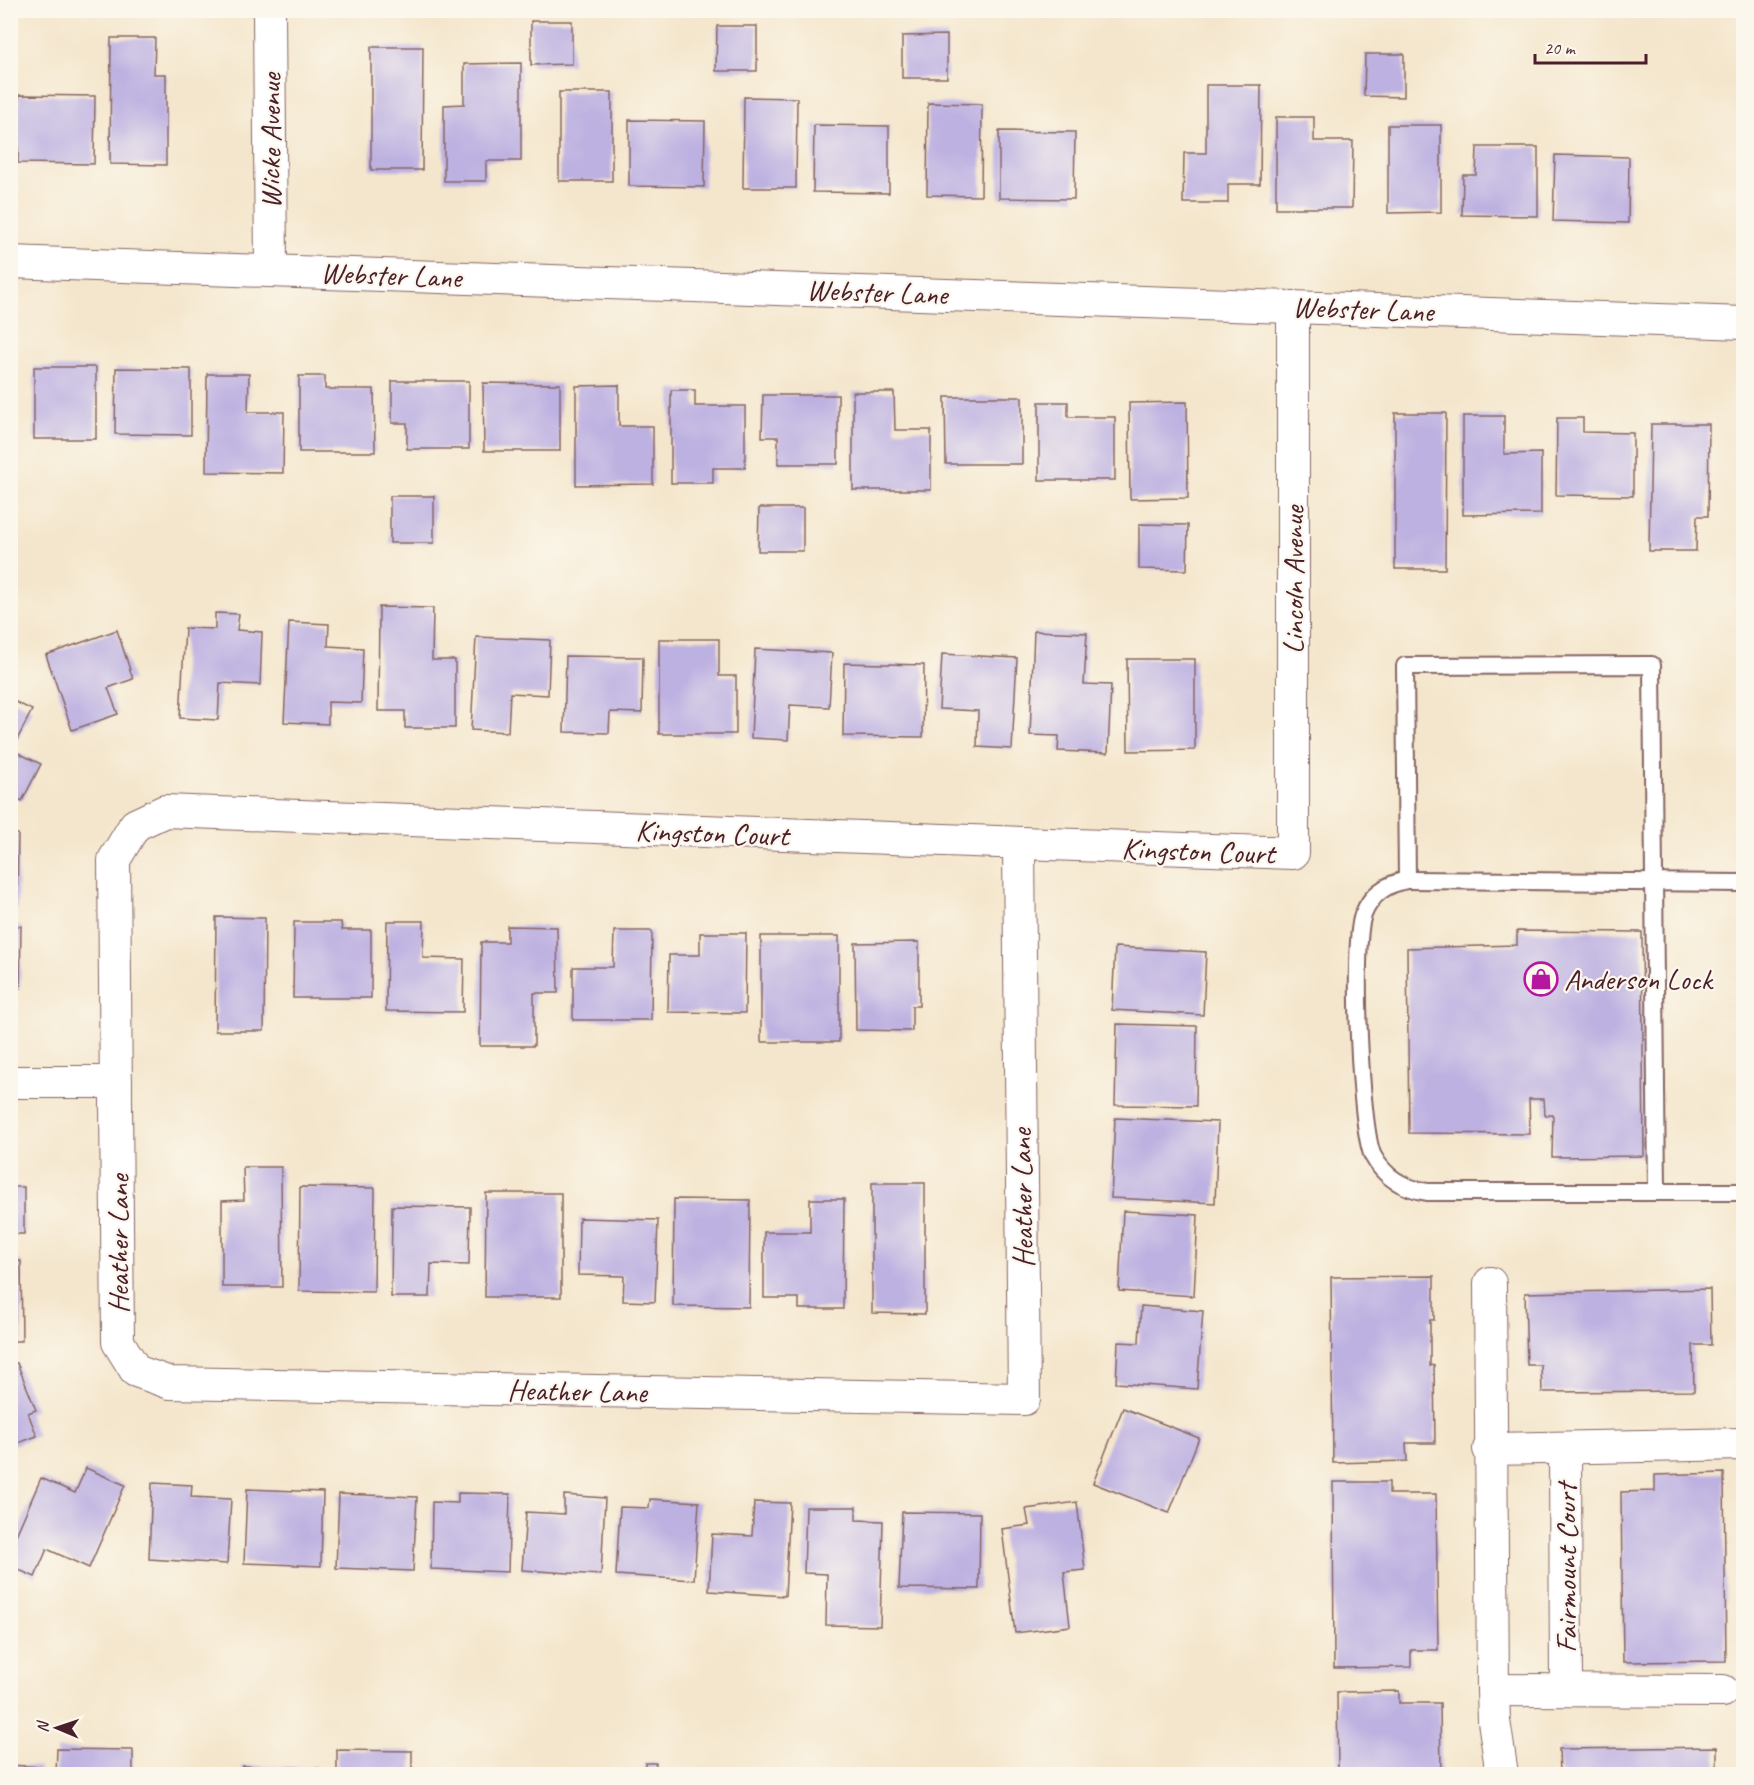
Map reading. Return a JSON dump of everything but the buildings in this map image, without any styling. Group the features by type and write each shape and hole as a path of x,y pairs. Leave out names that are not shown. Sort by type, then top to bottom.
{"street":[{"name":"Wicke Avenue","path":"269,10 271,271"},
{"name":"Webster Lane","path":"10,262 1743,323"},
{"name":"Lincoln Avenue","path":"1293,307 1293,854"},
{"name":"Kingston Court","path":"135,825 165,811 1293,854"},
{"name":"Heather Lane","path":"135,825 114,860 118,1342 136,1371 170,1383 1024,1399 1019,845"},
{"path":"10,1082 116,1082"},
{"path":"1490,1283 1493,1690 1494,1721 1502,1774"},
{"name":"Fairmount Court","path":"1490,1449 1743,1444"},
{"name":"Fairmount Court","path":"1565,1448 1566,1689"},
{"name":"Fairmount Court","path":"1493,1690 1723,1691"}],"lane":[{"path":"1407,880 1405,666 1652,665 1656,882 1657,1192"},
{"path":"1743,883 1407,880 1391,883 1372,897 1362,916 1358,944 1357,993 1368,1137 1373,1155 1385,1173 1398,1184 1413,1190 1428,1192 1743,1192"}],"place":[{"name":"Anderson Lock","path":"1541,979"}]}
